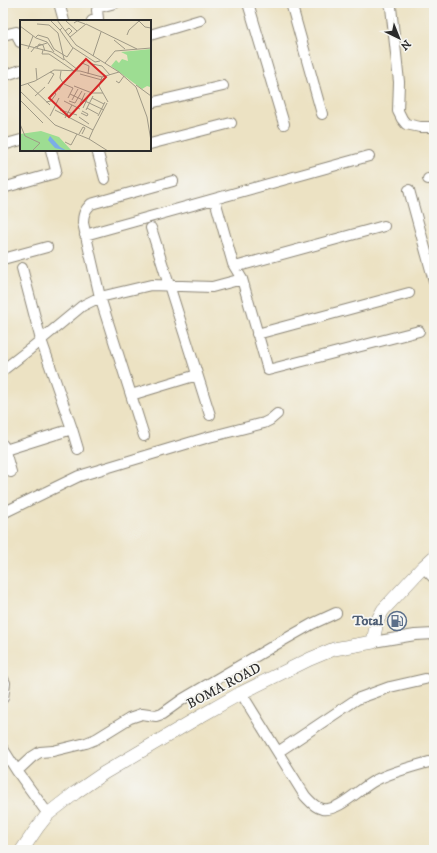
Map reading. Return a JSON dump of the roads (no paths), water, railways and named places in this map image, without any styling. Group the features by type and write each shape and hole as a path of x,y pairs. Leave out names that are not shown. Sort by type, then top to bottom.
{"main road":[{"path":"373,642 377,621 383,610 434,557"},
{"name":"BOMA ROAD","path":"22,850 48,814 104,773 241,693 310,659 334,649 373,642"}],"street":[{"path":"60,3 64,20"},
{"path":"96,20 97,10 115,3"},
{"path":"248,3 284,124"},
{"path":"291,3 322,114"},
{"path":"389,3 391,7 399,82 398,111 406,124 420,127 434,127"},
{"path":"151,35 200,20"},
{"path":"3,35 16,32 20,40"},
{"path":"3,76 20,70"},
{"path":"151,102 222,86"},
{"path":"151,144 231,123"},
{"path":"3,145 20,140"},
{"path":"3,188 55,173 56,170 52,151"},
{"path":"97,151 105,180"},
{"path":"85,236 370,156"},
{"path":"144,436 100,297 82,223 85,210 91,204 174,181"},
{"path":"409,190 434,281"},
{"path":"215,200 235,268 242,279 268,370 419,331"},
{"path":"235,268 384,226"},
{"path":"151,228 210,415"},
{"path":"3,259 46,247"},
{"path":"22,268 42,340 78,449"},
{"path":"3,370 42,340 82,306 100,297 151,285 212,288 242,279"},
{"path":"257,334 409,293"},
{"path":"131,395 197,375"},
{"path":"3,513 79,476 209,437 264,423 277,414"},
{"path":"11,472 4,448 72,429"},
{"path":"423,567 434,578"},
{"path":"17,771 32,757 40,752 53,751 86,743 96,739 130,718 142,714 156,716 162,714 183,699 275,645 312,624 336,613"},
{"path":"373,642 416,635 434,634"},
{"path":"3,679 5,683 3,698"},
{"path":"278,752 357,699 390,687 425,679"},
{"path":"241,693 305,796 314,806 323,809 333,808 375,780 429,762"},
{"path":"3,749 48,814"}],"place":[{"name":"Total","path":"397,621"}]}
